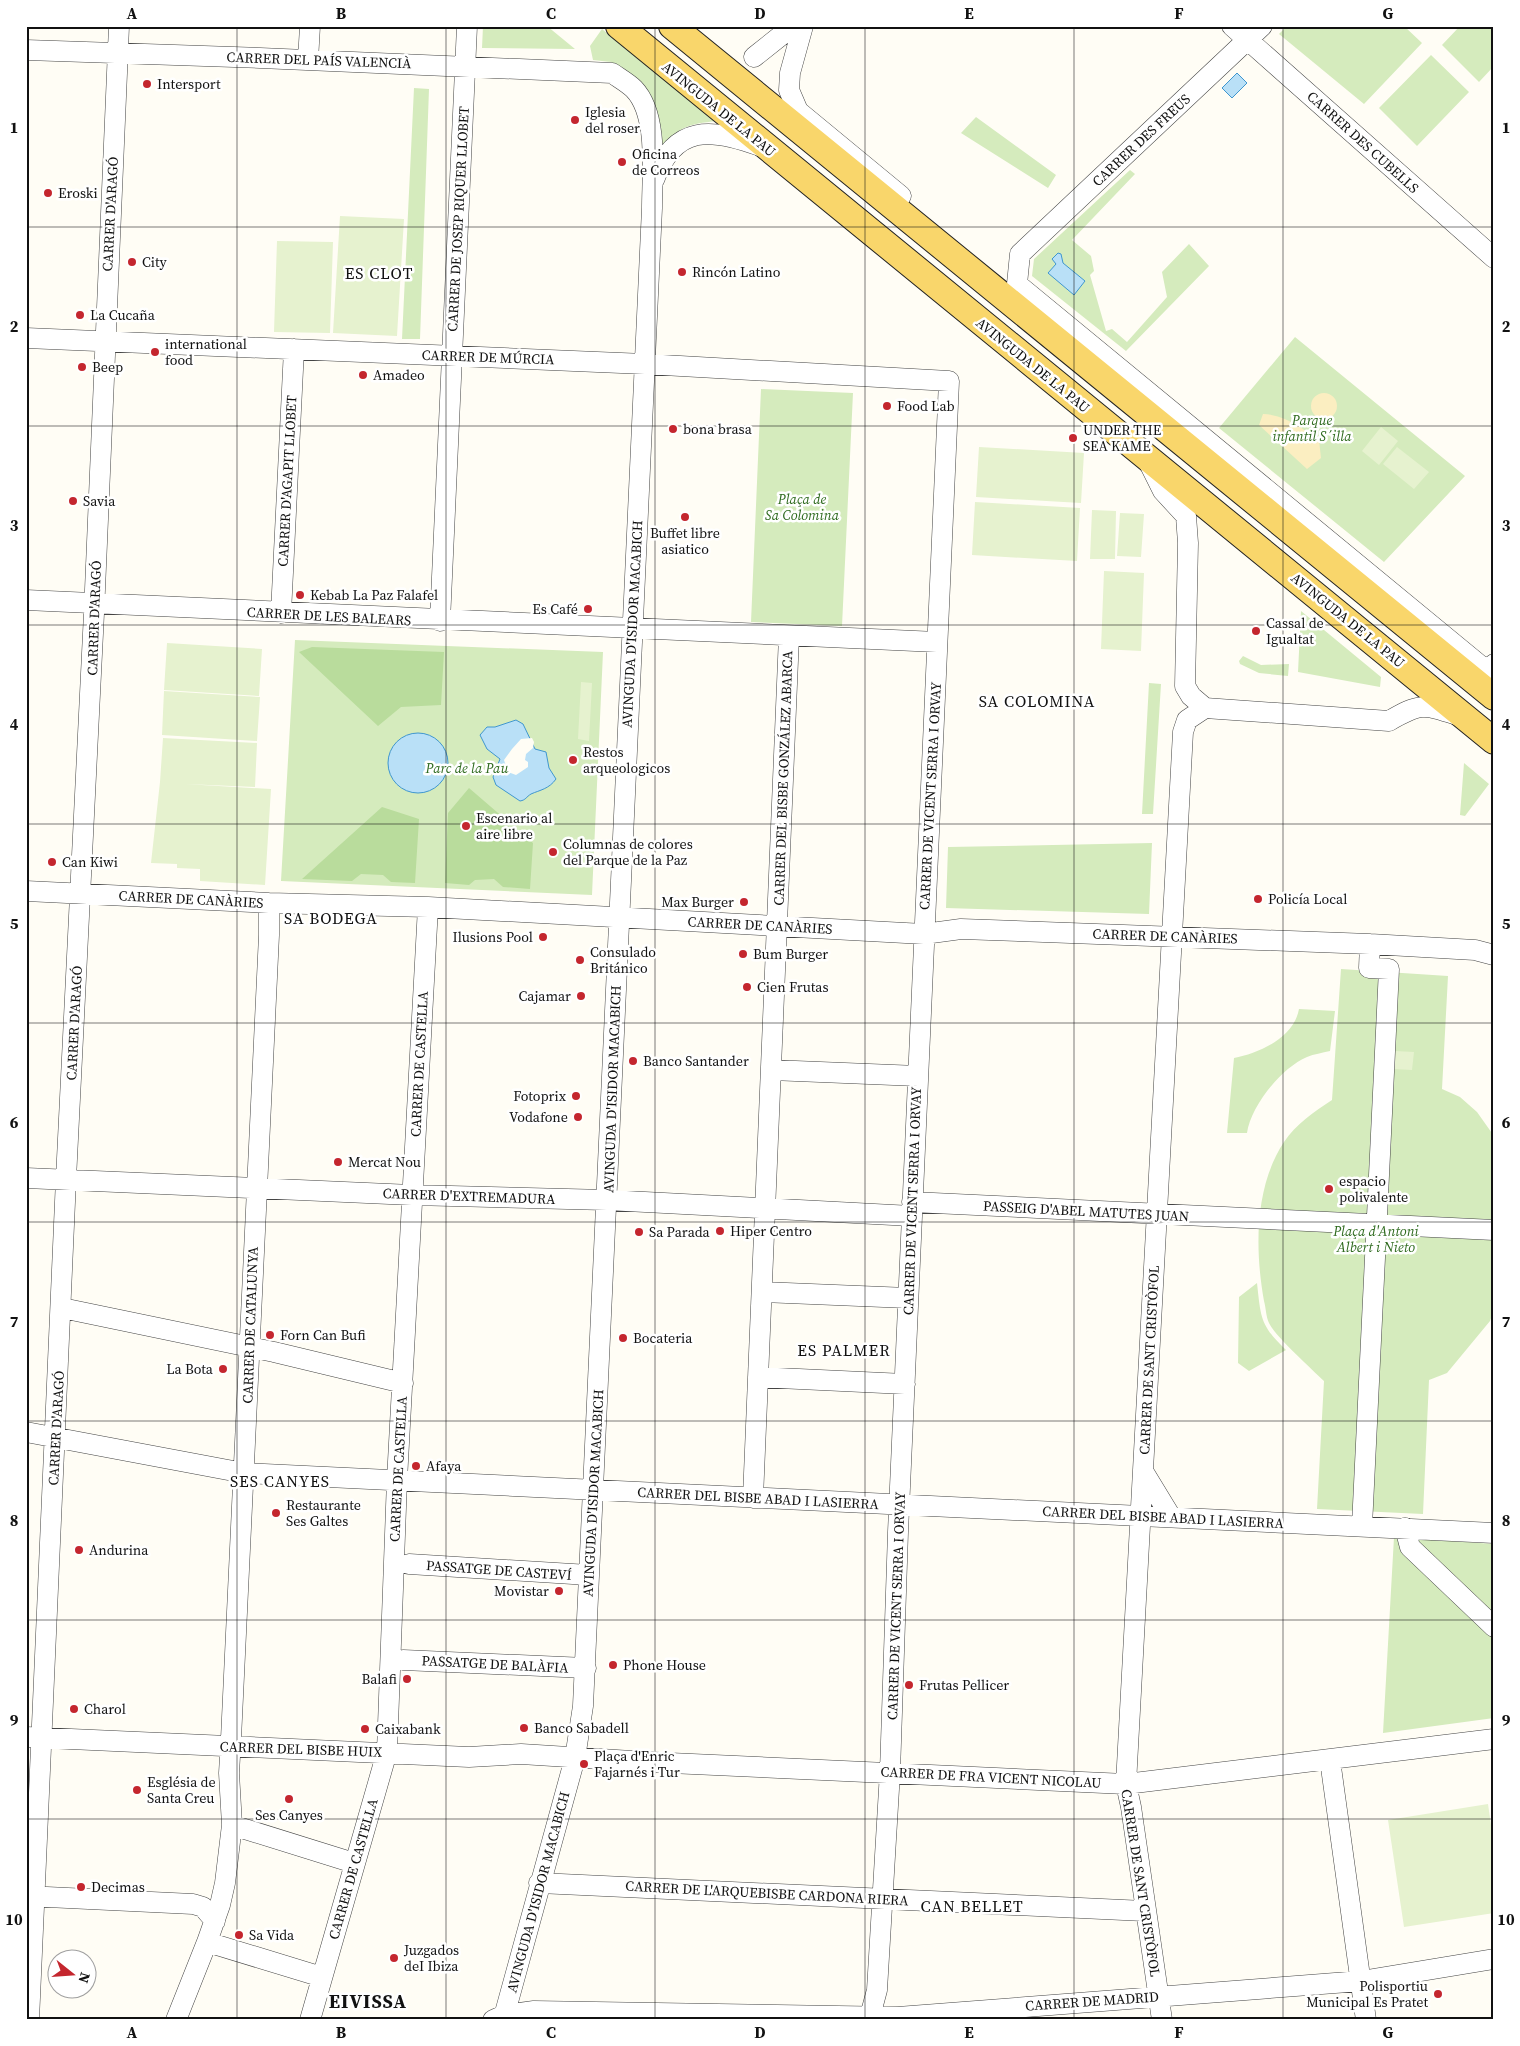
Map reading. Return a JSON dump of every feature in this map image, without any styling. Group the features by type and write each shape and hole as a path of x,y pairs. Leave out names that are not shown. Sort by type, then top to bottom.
{"main road":[{"name":"AVINGUDA DE LA PAU","path":"619,26 1494,741"},
{"path":"672,26 1494,697"}],"street":[{"name":"CARRER D'ARAGÓ","path":"29,2020 34,1738 62,1308 66,1179 95,605 104,341 119,26"},
{"path":"308,60 310,26"},
{"name":"CARRER DE JOSEP RIQUER LLOBET","path":"440,621 467,26"},
{"path":"754,57 793,26"},
{"path":"802,26 790,74 789,90 798,111 919,211 974,261 983,281"},
{"name":"CARRER DES CUBELLS","path":"1232,26 1493,255"},
{"name":"CARRER DES FREUS","path":"1262,26 1020,254 1018,284 1376,578 1490,667"},
{"name":"CARRER DEL PAÍS VALENCIÀ","path":"26,50 612,73"},
{"name":"AVINGUDA D'ISIDOR MACABICH","path":"500,2018 575,1758 586,1668 652,184 648,116 642,100 633,88 612,73"},
{"path":"652,184 669,150 680,141 693,135 721,134 768,148"},
{"name":"CARRER DE MÚRCIA","path":"26,338 645,364 949,381"},
{"name":"CARRER D'AGAPIT LLOBET","path":"281,613 294,349"},
{"name":"CARRER DE VICENT SERRA I ORVAY","path":"869,2019 877,1990 890,1772 908,1298 949,381"},
{"path":"1146,457 1163,491 1186,516 1188,543 1185,686 1191,696 1205,708 1389,721 1413,707 1428,706 1466,718"},
{"name":"CARRER DE LES BALEARS","path":"26,600 95,605 632,630 937,642"},
{"name":"CARRER DEL BISBE GONZÁLEZ ABARCA","path":"753,1498 789,636"},
{"name":"CARRER DE SANT CRISTÒFOL","path":"1162,2020 1126,1784 1183,732 1179,713 1185,686"},
{"path":"1183,732 1187,720 1205,708"},
{"name":"CARRER DE CANÀRIES","path":"26,891 269,903 428,907 924,934 961,929 1370,944 1474,950 1494,955"},
{"name":"CARRER DE CATALUNYA","path":"176,2020 215,1920 225,1883 232,1825 230,1747 269,903"},
{"name":"CARRER DE CASTELLA","path":"310,2020 387,1752 397,1480 428,907"},
{"path":"1362,1526 1389,969 1369,968 1370,944"},
{"path":"771,1070 918,1076"},
{"name":"CARRER D'EXTREMADURA","path":"26,1178 412,1195 607,1200 765,1210 912,1209"},
{"name":"PASSEIG D'ABEL MATUTES JUAN","path":"912,1209 1157,1216 1494,1230"},
{"path":"762,1292 908,1298"},
{"path":"62,1308 402,1383"},
{"path":"758,1377 905,1384"},
{"name":"CARRER DEL BISBE ABAD I LASIERRA","path":"26,1432 244,1472 1494,1533"},
{"path":"1143,1471 1171,1517"},
{"path":"1405,1528 1410,1547 1494,1627"},
{"name":"PASSATGE DE CASTEVÍ","path":"408,1564 589,1575"},
{"name":"PASSATGE DE BALÀFIA","path":"403,1660 586,1668"},
{"name":"CARRER DEL BISBE HUIX","path":"34,1738 469,1757 521,1754 575,1758"},
{"name":"CARRER DE FRA VICENT NICOLAU","path":"575,1758 1126,1784 1494,1738"},
{"path":"1330,1760 1366,2020"},
{"path":"1131,1807 1162,1780"},
{"path":"232,1825 354,1863"},
{"name":"CARRER DE L'ARQUEBISBE CARDONA RIERA","path":"539,1883 1145,1911"},
{"path":"30,1896 193,1904 203,1907 215,1920"},
{"path":"208,1942 322,1977"},
{"name":"CARRER DE MADRID","path":"500,2018 534,2011 869,2019 1361,1981 1494,1959"}],"green space":[{"path":"483,26 547,26 575,49 482,48"},
{"path":"1287,26 1404,26 1422,43 1364,104 1279,34"},
{"path":"1460,26 1494,26 1494,66 1479,82 1442,45"},
{"path":"602,29 717,121 684,128 672,137 660,152 629,73 611,62 593,60 590,46"},
{"path":"1431,55 1469,92 1417,146 1379,108"},
{"path":"414,88 429,89 420,339 402,339"},
{"path":"976,117 1056,175 1048,188 961,133"},
{"path":"1130,170 1135,174 1072,240 1091,256 1094,271 1090,275 1106,331 1112,329 1127,342 1167,297 1162,272 1189,244 1209,266 1126,351 1032,276 1034,259"},
{"path":"340,216 404,219 397,336 333,333"},
{"path":"277,241 333,242 330,333 274,332"},
{"name":"Parque infantil S´illa","path":"1295,337 1465,476 1384,562 1219,428"},
{"name":"Plaça de Sa Colomina","path":"761,389 853,393 842,626 751,622"},
{"path":"1381,427 1398,441 1379,465 1362,451"},
{"path":"979,447 1084,453 1081,503 976,497"},
{"path":"1397,447 1429,472 1414,489 1383,464"},
{"path":"975,502 1080,508 1077,561 972,555"},
{"path":"1092,510 1116,511 1115,559 1090,559"},
{"path":"1120,513 1144,514 1141,557 1117,556"},
{"path":"1104,571 1144,573 1141,651 1101,649"},
{"path":"1301,611 1381,677 1380,687 1298,672"},
{"name":"Parc de la Pau","path":"295,640 603,652 592,895 281,881"},
{"path":"167,643 262,649 259,696 164,690"},
{"path":"312,647 444,652 441,705 401,707 378,726 299,652"},
{"path":"1243,656 1261,665 1289,664 1288,676 1259,673 1240,664 1239,661"},
{"path":"581,682 592,683 589,741 578,739"},
{"path":"1149,683 1161,684 1153,814 1142,814"},
{"path":"164,691 260,697 257,741 162,735"},
{"path":"163,738 257,743 255,787 185,784 271,789 265,885 200,881 200,869 177,868 177,864 151,863"},
{"path":"1464,763 1489,784 1465,816 1460,815"},
{"path":"469,788 533,843 530,889 503,887 494,879 475,880 469,885 445,883 448,813"},
{"path":"382,807 419,819 415,883 391,882 383,875 361,874 352,881 302,879"},
{"path":"1152,843 1149,914 946,908 948,847"},
{"name":"Plaça d'Antoni Albert i Nieto","path":"1341,969 1448,976 1442,1089 1460,1097 1477,1112 1494,1136 1494,1310 1490,1321 1447,1373 1429,1380 1423,1514 1317,1509 1324,1381 1286,1344 1269,1323 1261,1282 1258,1241 1259,1220 1267,1179 1274,1160 1284,1142 1294,1130 1332,1100"},
{"path":"1299,1009 1335,1011 1330,1051 1307,1057 1287,1070 1269,1089 1254,1111 1247,1133 1227,1133 1234,1058 1264,1048 1283,1036 1296,1019"},
{"path":"1395,1051 1414,1052 1412,1070 1393,1069"},
{"path":"1257,1283 1261,1313 1266,1327 1286,1350 1249,1371 1238,1363 1239,1297"},
{"path":"1394,1537 1494,1544 1494,1718 1383,1733"},
{"path":"1488,1804 1494,1846 1494,1913 1404,1927 1388,1820"}],"sand":[{"path":"1324,393 1333,397 1337,406 1333,415 1324,419 1315,415 1311,406 1315,397"},
{"path":"1263,414 1286,420 1319,440 1321,458 1307,469 1259,425"}],"water":[{"path":"1237,73 1247,83 1232,98 1222,88"},
{"path":"1058,253 1061,254 1063,263 1085,281 1074,295 1048,273 1056,264 1052,259"},
{"path":"516,720 523,724 535,749 546,752 549,768 556,779 547,787 520,801 496,785 493,777 500,759 487,749 480,735 487,727 495,727"},
{"path":"418,733 435,738 443,746 448,763 443,780 435,788 418,793 401,788 393,780 388,763 393,746 401,738"}],"pier":[{"path":"532,738 534,742 533,748 526,754 525,760 528,762 528,767 516,775 508,772 504,760 521,739"}],"place":[{"name":"Intersport","path":"147,84"},
{"name":"Iglesia del roser","path":"575,120"},
{"name":"Oficina de Correos","path":"622,162"},
{"name":"Eroski","path":"48,193"},
{"name":"City","path":"132,262"},
{"name":"Rincón Latino","path":"682,272"},
{"name":"La Cucaña","path":"80,315"},
{"name":"international food","path":"155,352"},
{"name":"Beep","path":"82,367"},
{"name":"Amadeo","path":"363,375"},
{"name":"Food Lab","path":"887,406"},
{"name":"bona brasa","path":"673,429"},
{"name":"UNDER THE SEA KAME","path":"1073,438"},
{"name":"Savia","path":"73,501"},
{"name":"Buffet libre asiatico","path":"685,517"},
{"name":"Kebab La Paz Falafel","path":"300,595"},
{"name":"Es Café","path":"588,609"},
{"name":"Cassal de Igualtat","path":"1256,631"},
{"name":"Restos arqueologicos","path":"573,760"},
{"name":"Escenario al aire libre","path":"466,826"},
{"name":"Columnas de colores del Parque de la Paz","path":"553,852"},
{"name":"Can Kiwi","path":"52,862"},
{"name":"Policía Local","path":"1258,899"},
{"name":"Max Burger","path":"744,902"},
{"name":"Ilusions Pool","path":"543,937"},
{"name":"Bum Burger","path":"743,954"},
{"name":"Consulado Británico","path":"580,960"},
{"name":"Cien Frutas","path":"747,987"},
{"name":"Cajamar","path":"581,996"},
{"name":"Banco Santander","path":"633,1061"},
{"name":"Fotoprix","path":"576,1096"},
{"name":"Vodafone","path":"578,1117"},
{"name":"Mercat Nou","path":"338,1162"},
{"name":"espacio polivalente","path":"1329,1189"},
{"name":"Hiper Centro","path":"720,1231"},
{"name":"Sa Parada","path":"639,1232"},
{"name":"Forn Can Bufi","path":"270,1335"},
{"name":"Bocateria","path":"623,1338"},
{"name":"La Bota","path":"223,1369"},
{"name":"Afaya","path":"416,1466"},
{"name":"Restaurante Ses Galtes","path":"276,1513"},
{"name":"Andurina","path":"79,1550"},
{"name":"Movistar","path":"559,1591"},
{"name":"Phone House","path":"613,1665"},
{"name":"Balafi","path":"407,1679"},
{"name":"Frutas Pellicer","path":"909,1685"},
{"name":"Charol","path":"74,1709"},
{"name":"Banco Sabadell","path":"524,1728"},
{"name":"Caixabank","path":"365,1729"},
{"name":"Plaça d'Enric Fajarnés i Tur","path":"584,1764"},
{"name":"Església de Santa Creu","path":"137,1790"},
{"name":"Ses Canyes","path":"289,1799"},
{"name":"Decimas","path":"81,1887"},
{"name":"Sa Vida","path":"239,1935"},
{"name":"Juzgados deI Ibiza","path":"394,1958"},
{"name":"Polisportiu Municipal Es Pratet","path":"1438,1994"}],"district":[{"name":"ES CLOT","path":"379,273"},
{"name":"SA COLOMINA","path":"1037,701"},
{"name":"SA BODEGA","path":"331,918"},
{"name":"ES PALMER","path":"844,1350"},
{"name":"SES CANYES","path":"280,1481"},
{"name":"CAN BELLET","path":"972,1906"},
{"name":"EIVISSA","path":"368,2001"}]}
